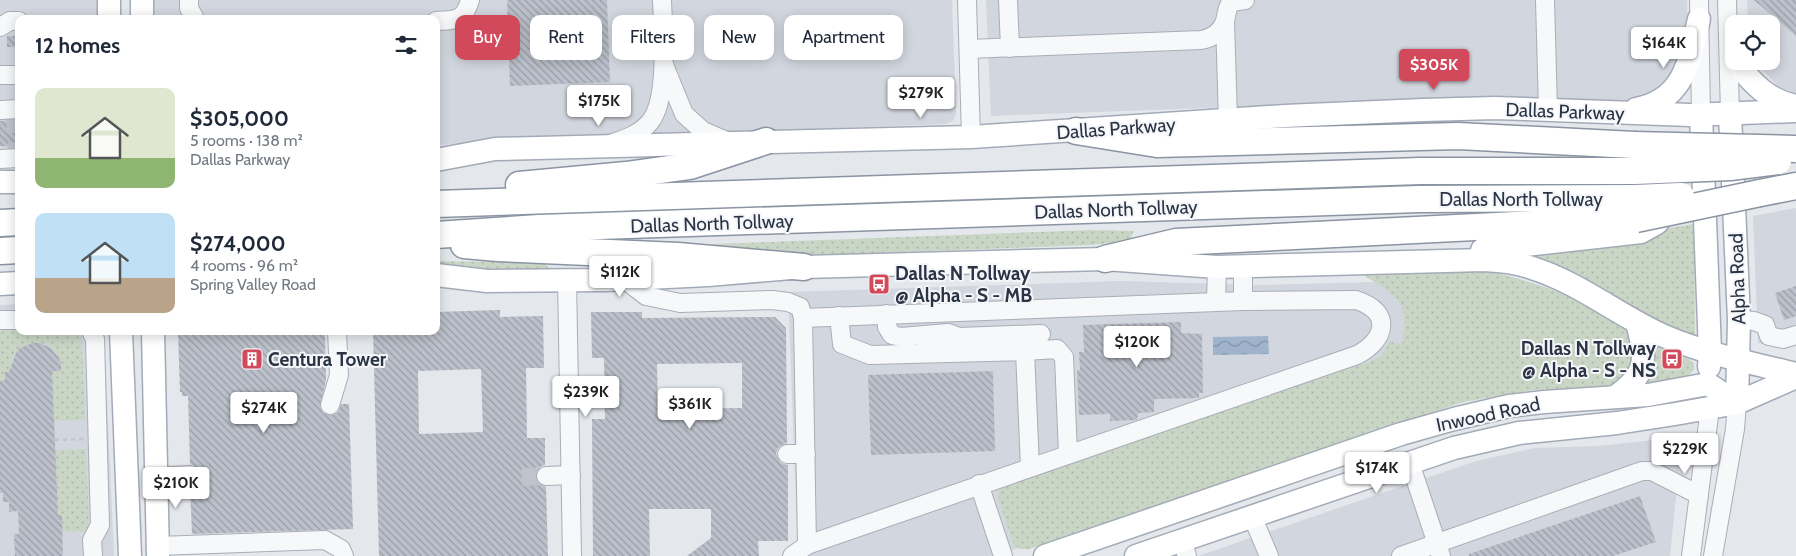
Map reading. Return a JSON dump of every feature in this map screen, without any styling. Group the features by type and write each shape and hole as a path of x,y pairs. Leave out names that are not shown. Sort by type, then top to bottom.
{"highway":[{"path":"1076,131 1157,144 1458,136 1634,145 1796,149"},
{"path":"440,192 626,175 690,166 766,141"},
{"name":"Dallas North Tollway","path":"440,204 1410,172 1730,167 1796,159"},
{"name":"Dallas North Tollway","path":"440,234 559,228 1409,199 1635,209 1760,193 1796,186"},
{"path":"1105,259 1176,242 1635,209"},
{"path":"0,223 15,222"},
{"path":"440,242 498,248 678,256 804,267"},
{"path":"0,251 15,250"}],"main road":[{"path":"142,0 142,15"},
{"path":"1619,113 1662,101 1674,90 1683,75 1689,59 1699,10"},
{"path":"1742,70 1764,94 1786,104 1796,106"},
{"name":"Dallas Parkway","path":"440,159 495,149 971,137 1228,120 1423,110 1494,108 1701,115 1796,111"},
{"path":"1440,261 1470,252 1641,232 1657,223 1670,204 1673,171 1671,147 1658,131 1619,113"},
{"name":"Alpha Road","path":"1730,114 1739,320 1736,402"},
{"name":"Alpha Road","path":"1701,115 1710,352 1708,384 1710,408"},
{"path":"0,182 15,182"},
{"path":"440,275 488,281 624,279 708,275 804,267 1105,259 1217,267 1505,261 1533,268 1576,286 1637,323 1665,336 1710,352"},
{"path":"0,284 15,283"},
{"path":"1615,397 1632,383 1643,366 1643,345 1637,323"},
{"path":"121,335 130,556"},
{"path":"153,335 158,551"},
{"name":"Inwood Road","path":"1710,352 1796,376"},
{"name":"Inwood Road","path":"1136,556 1174,550 1252,516 1454,448 1519,433 1617,423 1710,408 1736,402 1796,376"},
{"path":"1708,384 1736,402"},
{"name":"Inwood Road","path":"1045,556 1401,434 1508,406 1648,395 1708,384"},
{"path":"1401,434 1410,463"}],"street":[{"path":"189,0 189,8 193,15"},
{"path":"440,21 456,20 464,14 470,0"},
{"path":"604,146 634,136 651,121 659,102 664,64 662,0"},
{"path":"967,0 971,137"},
{"path":"1008,0 1010,48"},
{"path":"1228,120 1226,8 1230,2 1245,0"},
{"path":"1546,0 1548,110"},
{"name":"Alpha Road","path":"1727,0 1729,15"},
{"name":"Alpha Road","path":"1699,10 1701,115"},
{"path":"0,27 10,21 15,21"},
{"path":"969,49 1201,40 1211,38 1219,32 1225,22"},
{"path":"664,64 684,114 703,131 729,142"},
{"name":"Alpha Road","path":"1730,114 1732,70"},
{"path":"0,75 15,76"},
{"path":"0,159 15,152"},
{"path":"1243,266 1243,301"},
{"path":"1216,302 1217,267"},
{"path":"624,279 646,296 680,303 772,300 788,302 800,307 803,318 808,550"},
{"path":"567,280 572,556"},
{"path":"792,556 979,484 1357,355 1372,345 1380,331 1381,322 1378,311 1356,300 1243,301 803,318"},
{"path":"886,314 887,327 892,334 901,337 948,333 959,337 1041,334"},
{"path":"839,316 842,344 870,355 1058,350 1064,358 1068,454"},
{"path":"0,320 15,320"},
{"path":"1739,320 1754,321 1765,325 1769,336 1783,339 1796,335"},
{"path":"93,335 95,339 100,525 92,540 93,556"},
{"path":"330,405 339,374 337,335"},
{"path":"906,354 929,342 948,342 959,337"},
{"path":"1025,351 1030,467"},
{"name":"Alpha Road","path":"1713,556 1735,429 1736,402"},
{"name":"Alpha Road","path":"1691,556 1710,408"},
{"path":"788,454 806,454"},
{"path":"1410,463 1439,550"},
{"path":"1401,556 1439,550 1506,518 1642,471 1652,471 1699,495"},
{"path":"156,477 190,475"},
{"path":"546,476 571,475"},
{"path":"979,484 1003,556"},
{"path":"1252,516 1269,556"},
{"path":"100,525 129,524"},
{"path":"158,551 325,540 341,549 344,556"}],"shaded area":[{"path":"0,0 98,0 99,15 15,15 15,167 0,167"},
{"path":"153,0 952,0 956,113 953,121 945,124 440,145 440,15 154,15"},
{"path":"986,0 1687,0 1688,38 1680,73 1648,100 1616,104 1494,97 991,116"},
{"path":"1747,0 1796,0 1796,94 1777,86 1764,70 1780,70 1780,15 1748,15"},
{"path":"1796,208 1796,339 1776,345 1758,343 1753,216"},
{"path":"1487,279 1493,388 994,556 798,556 788,292 1120,281 1259,285"},
{"path":"15,304 15,335 104,335 114,556 0,556 0,305"},
{"path":"1682,437 1670,556 1198,556 1476,461 1535,448 1598,446"}],"green space":[{"path":"1694,224 1695,333 1693,337 1564,268 1512,253"},
{"path":"1094,230 1134,231 1131,236 1134,241 1090,245 846,254 714,251 714,244"},
{"path":"440,261 545,263 550,270 501,271 440,263"},
{"path":"1486,270 1561,293 1612,320 1629,332 1633,363 1619,382 1607,386 1533,390 1463,402 1029,549 1021,549 1014,546 998,499 999,488 1007,483 1329,374 1367,363 1381,357 1390,341 1402,345 1404,317 1400,304 1388,291 1364,275"},
{"path":"15,329 15,335 80,335 82,342 85,420 54,421 52,371 61,371 57,354 47,345 36,343 21,348 14,355 5,380 0,381 0,331"},
{"path":"1653,345 1690,360 1694,364 1694,370 1686,377 1639,385"},
{"path":"86,449 89,531 62,532 62,515 58,515 55,450"}],"water":[{"path":"1268,336 1269,354 1213,355 1213,337"}],"building":[{"path":"507,0 607,0 610,82 510,86 509,60 520,60 520,15 508,15"},
{"path":"1754,0 1796,0 1796,36 1780,22 1780,15 1772,15"},
{"path":"7,36 15,36 15,47 7,47"},
{"path":"15,120 15,147 0,146 0,121"},
{"path":"1796,286 1796,316 1784,320 1775,293"},
{"path":"500,310 500,317 543,316 544,368 526,368 527,438 545,438 545,465 540,467 535,476 537,482 546,487 548,556 379,556 373,335 440,335 440,312","holes":["481,369 483,432 419,434 418,371"]},
{"path":"591,312 642,312 642,318 775,317 786,328 787,443 778,448 776,454 781,463 788,465 788,541 758,541 759,556 687,556 711,538 711,509 649,509 650,556 593,556 592,419 605,419 604,358 592,358","holes":["742,363 742,408 658,409 657,364"]},
{"path":"1181,322 1181,333 1202,334 1203,393 1199,393 1199,398 1154,399 1154,412 1138,413 1137,420 1110,421 1110,414 1079,415 1077,370 1080,370 1079,352 1084,352 1083,325"},
{"path":"178,335 325,335 326,380 320,407 323,413 332,415 338,412 341,404 349,404 353,529 192,534 190,486 199,480 201,474 195,466 190,464 188,396 182,396 182,392 180,392"},
{"path":"33,343 39,343 51,348 61,364 61,371 52,371 58,515 62,515 63,556 15,556 14,534 19,534 18,511 9,512 9,502 3,502 3,493 0,493 0,381 5,380 5,372 9,372 16,353 20,348"},
{"path":"993,371 995,451 871,455 868,375"},
{"path":"1640,496 1656,542 1613,556 1469,556 1469,554"}],"tunnel":[{"path":"522,477 546,476"}],"place":[{"name":"Dallas N Tollway @ Alpha - S - MB","path":"879,284"},
{"name":"Centura Tower","path":"252,359"},
{"name":"Dallas N Tollway @ Alpha - S - NS","path":"1672,359"}]}
